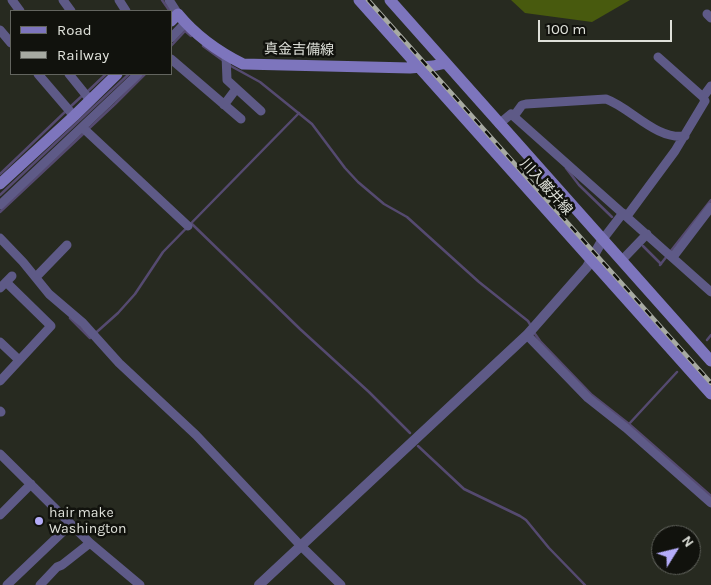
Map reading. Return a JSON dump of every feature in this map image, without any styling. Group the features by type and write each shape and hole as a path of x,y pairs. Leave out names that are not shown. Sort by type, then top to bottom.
{"main road":[{"name":"川入巌井線","path":"359,0 711,394"},
{"name":"川入巌井線","path":"390,0 711,361"},
{"name":"真金吉備線","path":"178,19 226,60 243,64 419,67 446,63"},
{"path":"0,184 70,111 87,95 116,75"}],"street":[{"path":"169,0 178,19 172,35"},
{"path":"0,30 10,42"},
{"path":"658,57 706,101"},
{"path":"172,60 241,119"},
{"path":"226,60 227,80 261,111"},
{"path":"39,75 70,111"},
{"path":"70,75 87,95"},
{"path":"0,205 85,129 137,75"},
{"path":"259,585 531,331 566,292 592,259 603,240 675,151 706,101 711,86"},
{"path":"224,105 236,89"},
{"path":"514,116 522,105 526,104 606,99 671,136 684,136"},
{"path":"499,124 511,114 514,116 711,292"},
{"path":"85,129 188,226"},
{"path":"670,255 711,207"},
{"path":"622,260 647,234"},
{"path":"0,238 49,294 93,334 119,363 196,435 300,545 341,585"},
{"path":"36,277 67,245"},
{"path":"0,381 51,326 6,282"},
{"path":"531,331 588,398 626,428 711,503"},
{"path":"0,342 19,360"},
{"path":"0,454 90,543 140,585"},
{"path":"0,515 31,484"},
{"path":"7,585 71,524"},
{"path":"40,585 56,567 62,565 90,543"}],"green space":[{"path":"511,0 630,0 592,22 525,13"}],"waterway":[{"path":"162,0 169,10"},
{"path":"184,30 191,36"},
{"path":"172,45 185,31"},
{"path":"203,46 225,62"},
{"path":"229,65 260,82 312,124 358,182 384,204 407,217 479,282 528,321 531,326"},
{"path":"87,92 105,75"},
{"path":"0,195 128,75"},
{"path":"0,212 144,75"},
{"path":"70,107 83,95"},
{"path":"0,174 66,111"},
{"path":"70,318 90,338 118,313 135,294 163,252 299,113"},
{"path":"566,168 579,185 612,217"},
{"path":"670,252 711,200"},
{"path":"192,224 410,433"},
{"path":"643,246 661,264"},
{"path":"660,265 667,256"},
{"path":"533,331 540,341 592,395 629,424 711,496"},
{"path":"707,340 711,335"},
{"path":"629,424 677,372"},
{"path":"418,446 464,489 526,520 549,548 585,585"}],"railway":[{"path":"368,0 711,383"}],"place":[{"name":"hair make Washington","path":"39,521"}]}
